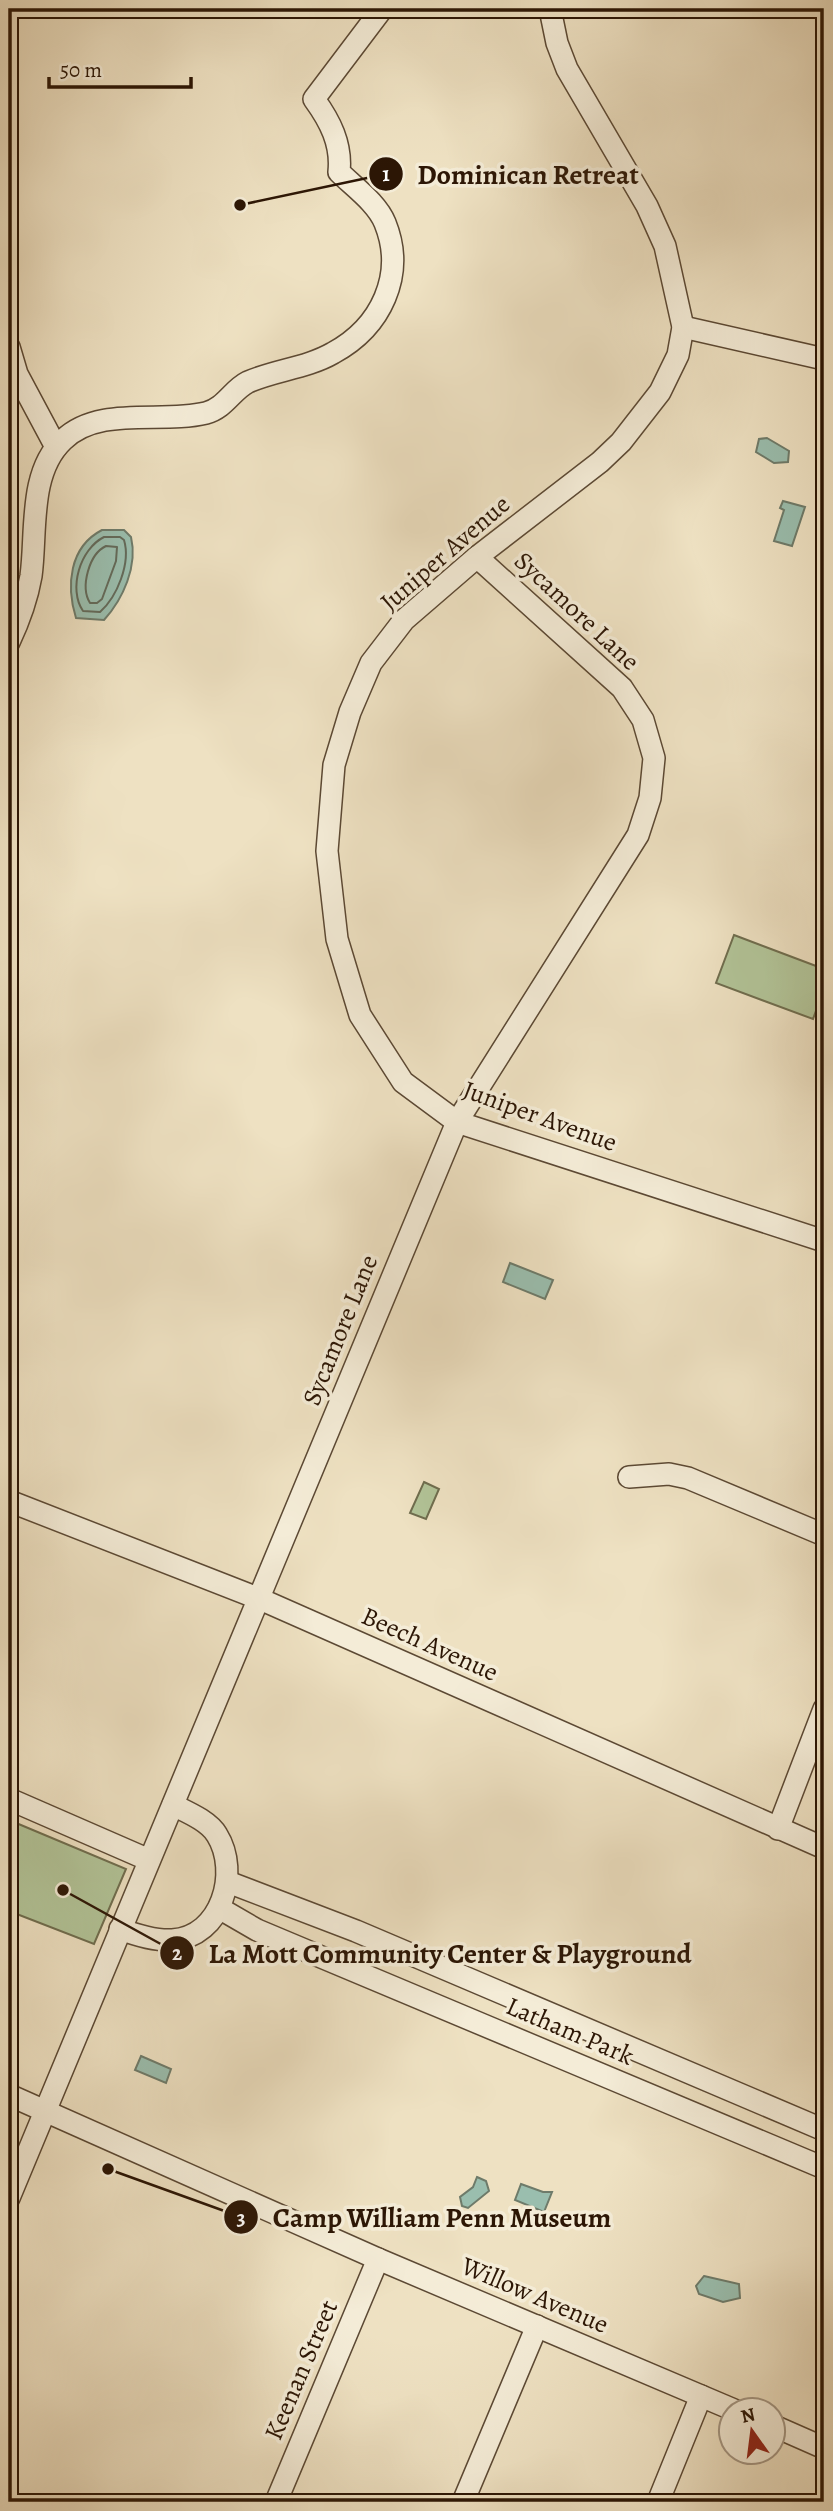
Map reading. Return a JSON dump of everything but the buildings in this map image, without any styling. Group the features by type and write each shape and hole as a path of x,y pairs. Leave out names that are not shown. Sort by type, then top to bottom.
{"street":[{"path":"9,642 23,611 30,578 40,481 56,447 78,428 102,421 185,417 210,412 227,402 245,383 309,364 334,353 374,318 385,301 393,279 385,223 378,211 339,172 340,157 330,122 314,99 382,9"},
{"name":"Juniper Avenue","path":"550,9 557,43 567,69 657,228 670,265 683,327 670,374 636,425 600,462 477,557 404,620 371,663 350,712 334,765 327,851 337,939 360,1015 403,1082 457,1122 824,1241"},
{"path":"683,327 824,359"},
{"path":"9,347 17,374 56,447"},
{"name":"Sycamore Lane","path":"9,2198 457,1122 638,835 650,798 654,758 643,720 621,688 477,557"},
{"path":"629,1477 668,1474 688,1478 824,1535"},
{"name":"Beech Avenue","path":"9,1501 260,1599 824,1848"},
{"path":"778,1829 824,1709"},
{"path":"9,1800 149,1860"},
{"path":"120,1930 140,1936 174,1940 200,1929 219,1908 228,1882 227,1856 216,1833 173,1805"},
{"name":"Latham Park","path":"228,1882 356,1931 824,2130"},
{"name":"Latham Park","path":"219,1908 257,1930 824,2168"},
{"name":"Willow Avenue","path":"9,2095 378,2259 718,2403"},
{"name":"Keenan Street","path":"276,2502 378,2259"},
{"path":"463,2502 537,2326"},
{"path":"658,2502 701,2396"},
{"path":"788,2432 824,2448"}],"shaded area":[{"path":"734,935 824,969 824,989 813,1019 716,983"},
{"path":"424,1482 439,1489 426,1519 410,1513"},
{"path":"9,1820 126,1869 94,1944 9,1911"}],"water":[{"path":"767,438 789,451 788,462 774,463 756,452 759,439"},
{"path":"783,501 805,507 792,546 774,541 784,510 780,508"},
{"path":"102,530 124,530 131,537 131,570 123,592 104,620 76,618 71,593 73,568 83,546"},
{"path":"510,1263 553,1280 545,1299 503,1282"},
{"path":"141,2056 171,2069 166,2083 135,2070"},
{"path":"477,2177 486,2181 489,2191 468,2208 462,2206 460,2197 473,2187"},
{"path":"521,2184 543,2192 552,2192 544,2212 515,2200"},
{"path":"704,2276 739,2284 740,2298 723,2302 699,2294 696,2286"}],"place":[{"name":"Dominican Retreat","path":"240,205"},
{"name":"La Mott Community Center & Playground","path":"63,1890"},
{"name":"Camp William Penn Museum","path":"108,2169"}]}
